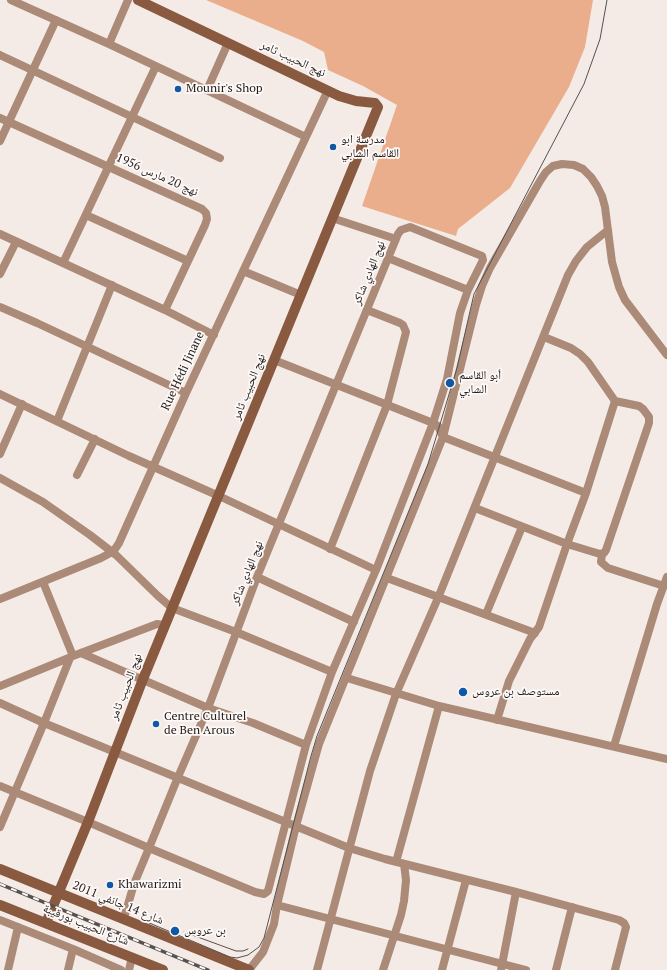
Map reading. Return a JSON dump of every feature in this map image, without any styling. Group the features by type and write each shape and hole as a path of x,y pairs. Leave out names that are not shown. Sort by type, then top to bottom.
{"street":[{"path":"11,0 109,44 306,137"},
{"path":"109,44 128,0"},
{"name":"نهج الحبيب ثامر","path":"46,923 88,822 143,679 378,107 375,103 347,99 138,0"},
{"path":"0,141 56,20"},
{"path":"207,90 228,43"},
{"path":"0,55 220,158"},
{"path":"63,263 156,66"},
{"name":"Rue Hédi Jinane","path":"112,552 119,543 186,393 328,90"},
{"name":"نهج 20 مارس 1956","path":"0,118 202,209 206,213 207,219 165,310"},
{"path":"249,970 263,952 270,938 296,826 319,744 444,437 482,286 490,268 540,181 546,172 553,166 562,164 574,165 583,169 591,177 602,196 612,262 618,287 625,300 667,355"},
{"path":"86,215 188,261"},
{"name":"نهج الهادي شاكر","path":"332,218 396,239"},
{"name":"نهج الهادي شاكر","path":"124,918 134,884 208,708 257,578 388,258 401,230 410,227 483,257 483,260 468,290"},
{"path":"317,970 370,771 396,694 475,508 566,280 576,261 587,247 608,230"},
{"path":"0,234 165,310 214,335"},
{"path":"0,274 16,242"},
{"path":"0,786 255,892 264,894 268,891 306,746 332,672 376,570 433,423 447,379 460,313 468,290 388,258"},
{"path":"243,271 301,294"},
{"path":"57,421 112,285"},
{"path":"0,307 186,393"},
{"path":"330,549 387,405 406,332 403,325 400,323 367,310"},
{"path":"544,337 571,348 580,354 588,362 615,402 639,406 644,409 649,417 649,423 606,550 602,554 601,562 608,568 664,586"},
{"path":"274,360 433,423 438,426 444,437 586,493"},
{"path":"0,394 152,467 219,496 376,570"},
{"path":"497,720 509,680 534,633 539,627 566,544 586,493 615,402"},
{"path":"0,454 22,404"},
{"path":"77,475 94,439"},
{"path":"0,478 43,502 112,552 172,608 236,632 332,672"},
{"path":"475,508 566,544 602,554"},
{"path":"486,614 522,526"},
{"path":"0,599 112,552"},
{"path":"614,746 657,604 667,577"},
{"path":"257,578 354,622"},
{"path":"387,578 534,633"},
{"path":"0,827 72,657 43,582"},
{"path":"0,686 157,624 165,625"},
{"path":"82,653 208,708 253,723 306,746"},
{"path":"346,678 439,706 667,759"},
{"path":"0,703 44,723 349,848 400,863 619,920 624,923 626,927 615,970"},
{"path":"383,970 401,915 404,901 406,880 400,863 439,706"},
{"name":"شارع 14 جانفي 2011","path":"0,869 124,918 249,970"},
{"path":"442,970 466,880"},
{"path":"502,967 516,892"},
{"name":"شارع الحبيب بورقيبة","path":"0,905 163,970"},
{"path":"277,905 448,949 502,967 526,970"},
{"path":"556,970 572,907"},
{"path":"0,920 73,949 120,970"},
{"path":"41,936 46,923"},
{"path":"8,970 18,927"},
{"path":"68,970 73,949"},
{"path":"129,970 132,957"}],"shaded area":[{"path":"206,0 593,0 585,47 569,87 510,188 458,229 456,236 362,206 397,105 363,86 328,70 324,52 303,41"}],"tram line":[{"path":"147,922 230,957 237,958 248,955 259,947 264,938 317,736 428,464 457,368 474,294 584,84 600,39 607,0"},
{"path":"184,932 236,951 248,949"}],"railway":[{"path":"0,884 208,970"}],"place":[{"name":"Mounir's Shop","path":"178,89"},
{"name":"مدرسة ابو القاسم الشابي","path":"333,147"},
{"name":"أبو القاسم الشابي","path":"450,383"},
{"name":"مستوصف بن عروس","path":"463,692"},
{"name":"Centre Culturel de Ben Arous","path":"156,724"},
{"name":"Khawarizmi","path":"110,885"},
{"name":"بن عروس","path":"175,931"}]}
